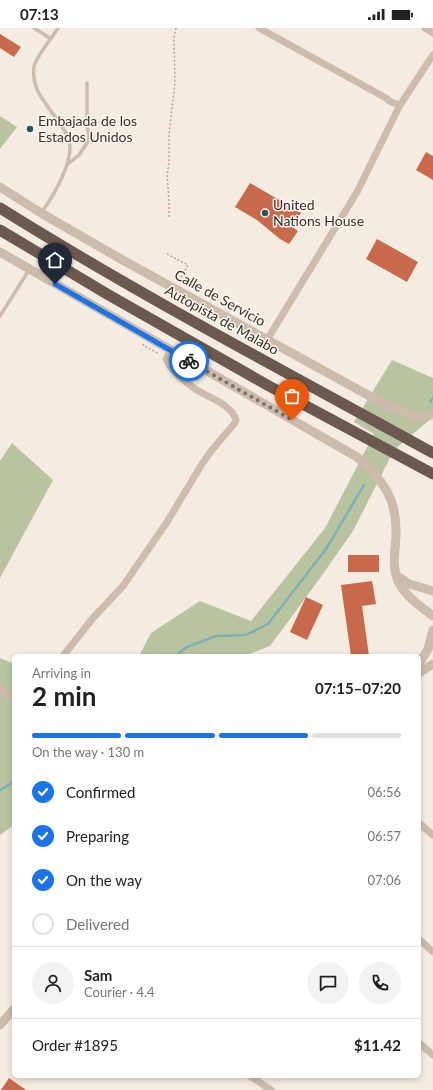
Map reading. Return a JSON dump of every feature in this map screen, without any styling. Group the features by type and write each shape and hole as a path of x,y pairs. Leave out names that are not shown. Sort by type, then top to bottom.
{"highway":[{"name":"Autopista de Malabo","path":"0,208 70,252 433,453"},
{"path":"0,230 108,294 256,378 433,474"}],"street":[{"path":"259,28 391,102 400,105"},
{"path":"425,28 433,33"},
{"path":"267,340 357,192 400,105 433,54"},
{"name":"Calle de Servicio","path":"0,187 41,213 119,258 386,405 416,416 433,415"},
{"path":"0,252 357,457 372,469 383,483 392,500 396,532 394,556 396,575 404,591 433,616"},
{"path":"65,654 93,618 123,586 167,522 202,464 236,420 235,416 230,410 197,390 182,379 170,367 166,359 171,350"},
{"path":"396,575 409,584 433,591"},
{"path":"421,661 428,649 433,630"},
{"path":"421,672 433,664"},
{"path":"0,687 12,700"},
{"path":"421,825 433,835"},
{"path":"421,941 433,952"},
{"path":"0,1024 12,1011"},
{"path":"421,1045 433,1055"},
{"path":"253,1078 271,1090"}],"lane":[{"path":"34,28 51,39"},
{"path":"41,213 49,202 67,165 70,152 69,139 40,96 34,73 36,61 58,28"},
{"path":"67,165 79,155 87,143 89,136 87,123 87,83"},
{"path":"0,316 29,270"}],"path":[{"path":"169,217 167,175 169,164 169,134 175,84 174,37 176,28"},
{"path":"167,254 188,265"},
{"path":"143,345 159,354"}],"green space":[{"path":"0,116 17,127 0,149"},
{"path":"392,360 433,378 433,417 394,450 353,531 270,646 249,654 140,654 151,633 200,601 251,621 325,528 374,434 354,422"},
{"path":"12,443 53,480 0,578 0,461"},
{"path":"0,658 12,663 12,826 0,835"}],"building":[{"path":"0,34 21,47 14,57 0,48"},
{"path":"426,152 433,156 433,180 416,170"},
{"path":"250,183 301,213 292,227 298,231 289,244 280,239 257,220 235,207"},
{"path":"377,239 418,262 407,282 366,259"},
{"path":"348,555 379,555 379,572 348,572"},
{"path":"372,581 376,604 362,606 369,654 351,654 341,585"},
{"path":"306,597 323,605 307,640 290,632"},
{"path":"9,1078 26,1090 1,1090"}],"waterway":[{"path":"430,402 433,398"},
{"path":"178,654 185,648 216,636 246,635 268,624 326,549 364,485"},
{"path":"0,790 12,783"}],"way so far":[{"path":"189,361 292,420"}],"place":[{"name":"Embajada de los Estados Unidos","path":"30,129"},
{"name":"United Nations House","path":"265,213"}],"route":[{"path":"55,284 189,361"}]}
